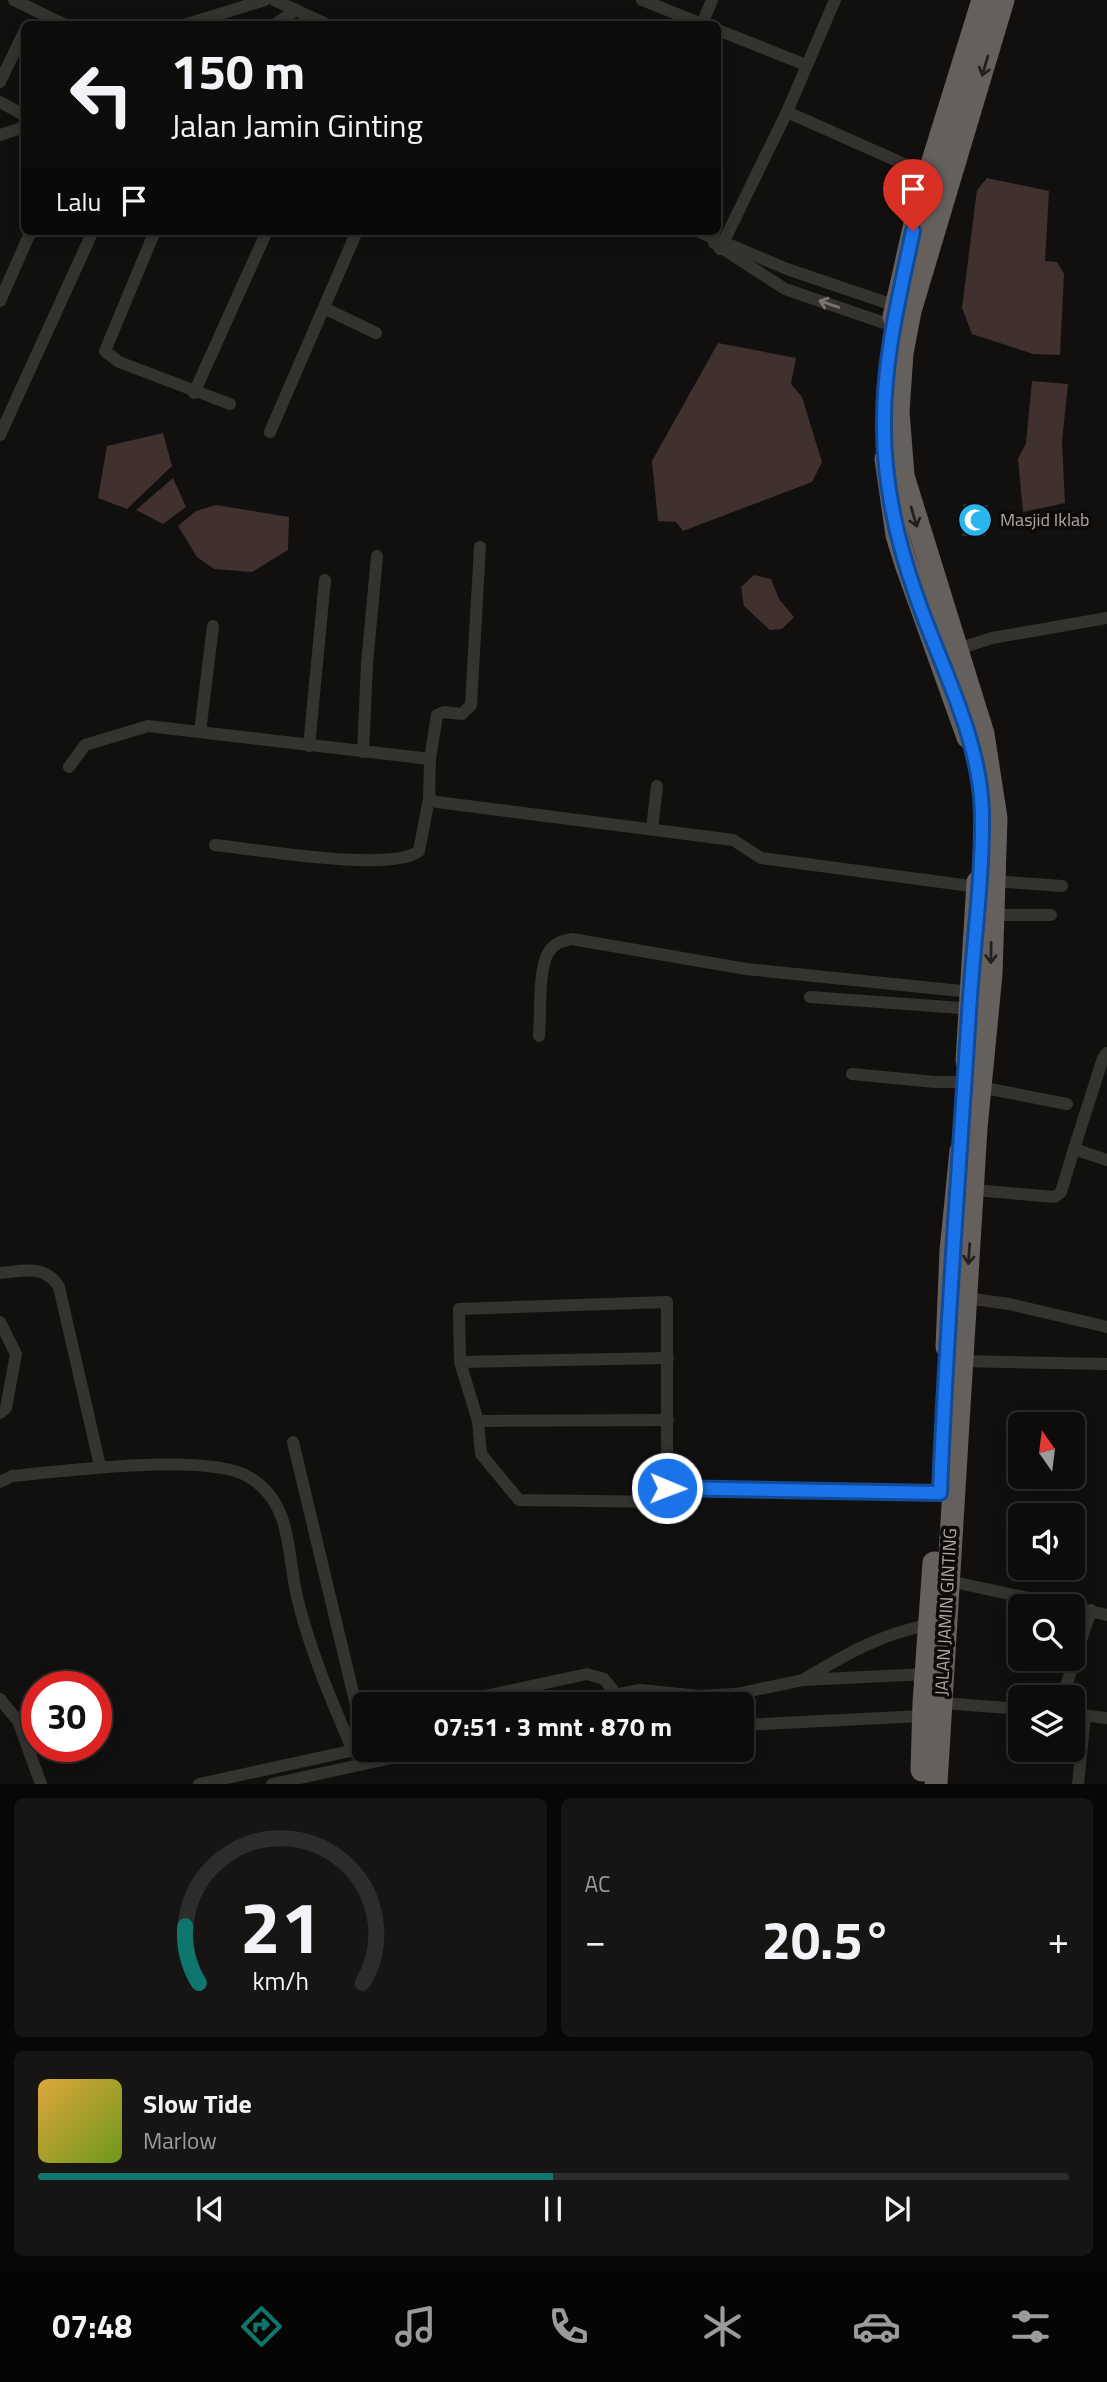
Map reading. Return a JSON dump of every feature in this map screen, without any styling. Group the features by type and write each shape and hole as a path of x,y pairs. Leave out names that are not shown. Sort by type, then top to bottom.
{"highway":[{"name":"JALAN JAMIN GINTING","path":"975,1004 990,974 991,915 985,884 982,810 965,728 903,554 891,492 884,420 919,206 983,0"},
{"name":"JALAN JAMIN GINTING","path":"922,1783 948,1581 974,1190 975,1004 985,884 996,818 983,734 915,522 903,476 898,412 902,318 1003,0"},
{"name":"JALAN JAMIN GINTING","path":"936,1783 933,1710 926,1674 940,1493 951,1251 973,1084"}],"street":[{"path":"14,0 57,21"},
{"path":"197,21 265,0"},
{"path":"274,0 320,21"},
{"path":"642,0 694,21"},
{"path":"703,21 712,0"},
{"path":"722,245 787,113 835,0"},
{"path":"280,21 296,10"},
{"path":"30,21 35,11"},
{"path":"721,31 806,65"},
{"path":"0,82 21,38"},
{"path":"0,102 21,113"},
{"path":"787,113 929,174"},
{"path":"0,135 21,128"},
{"path":"0,301 29,235"},
{"path":"0,435 91,235"},
{"path":"153,235 105,351 118,362 194,393 230,404"},
{"path":"194,393 265,235"},
{"path":"270,432 326,309 355,235"},
{"path":"704,235 785,289 902,318"},
{"path":"722,245 787,269 902,318"},
{"path":"326,309 376,333"},
{"path":"215,845 345,859 409,857 419,850 429,799 430,759 437,715 444,712 462,714 471,705 480,547"},
{"path":"363,752 367,664 377,556"},
{"path":"309,746 325,580"},
{"path":"956,643 1107,618"},
{"path":"200,732 213,626"},
{"path":"69,767 85,745 148,726 430,759"},
{"path":"652,830 657,786"},
{"path":"429,799 733,840 761,858 985,884 1062,886"},
{"path":"991,915 1051,915"},
{"path":"539,1037 544,965 548,953 560,941 572,939 975,1004"},
{"path":"810,997 975,1004"},
{"path":"974,1190 1055,1197 1061,1192 1103,1058 1107,1053"},
{"path":"852,1074 973,1084 1067,1104"},
{"path":"1074,1149 1107,1160"},
{"path":"0,1273 36,1270 53,1277 59,1287 100,1466"},
{"path":"966,1298 1009,1304 1107,1327"},
{"path":"667,1302 667,1502 519,1500 481,1454 478,1421 460,1362 458,1309 667,1302"},
{"path":"0,1322 16,1354 2,1410"},
{"path":"460,1362 668,1358"},
{"path":"961,1361 1107,1364"},
{"path":"478,1421 668,1420"},
{"path":"293,1442 353,1692"},
{"path":"0,1482 12,1476 100,1466 213,1466 235,1470 250,1478 265,1490 282,1518 298,1600 318,1669 352,1738"},
{"path":"667,1488 940,1493"},
{"path":"948,1581 1107,1615"},
{"path":"1066,1685 1091,1610"},
{"path":"803,1680 867,1642 892,1632 930,1624"},
{"path":"504,1692 587,1674 604,1679 615,1692"},
{"path":"746,1692 803,1680 926,1674"},
{"path":"636,1692 660,1692"},
{"path":"0,1699 18,1721 41,1783"},
{"path":"754,1724 933,1710 1008,1709"},
{"path":"1085,1716 1107,1718"},
{"path":"199,1783 352,1751"},
{"path":"272,1783 371,1762"},
{"path":"1078,1762 1078,1783"}],"shaded area":[{"path":"987,178 1049,191 1045,261 1057,262 1064,274 1060,355 1033,354 972,334 962,308 977,190"},
{"path":"718,343 796,358 791,384 802,397 822,462 812,482 683,531 676,522 658,521 652,461"},
{"path":"1032,381 1068,384 1062,442 1065,503 1023,512 1018,459 1026,443"},
{"path":"163,433 172,466 127,509 98,498 107,446"},
{"path":"173,478 186,507 163,524 136,510"},
{"path":"216,505 289,517 288,550 252,572 214,569 197,557 178,526 196,511"},
{"path":"754,575 771,579 779,599 794,617 782,629 770,630 744,606 741,587"}],"building":[{"name":"Masjid Iklab","path":"963,504 988,505 986,536 962,536"}],"place":[{"name":"Masjid Iklab","path":"975,520"}],"route":[{"path":"667,1488 940,1493 951,1251 965,1082 982,810 965,728 916,597 897,535 885,447 884,420 893,327 913,231"}]}
